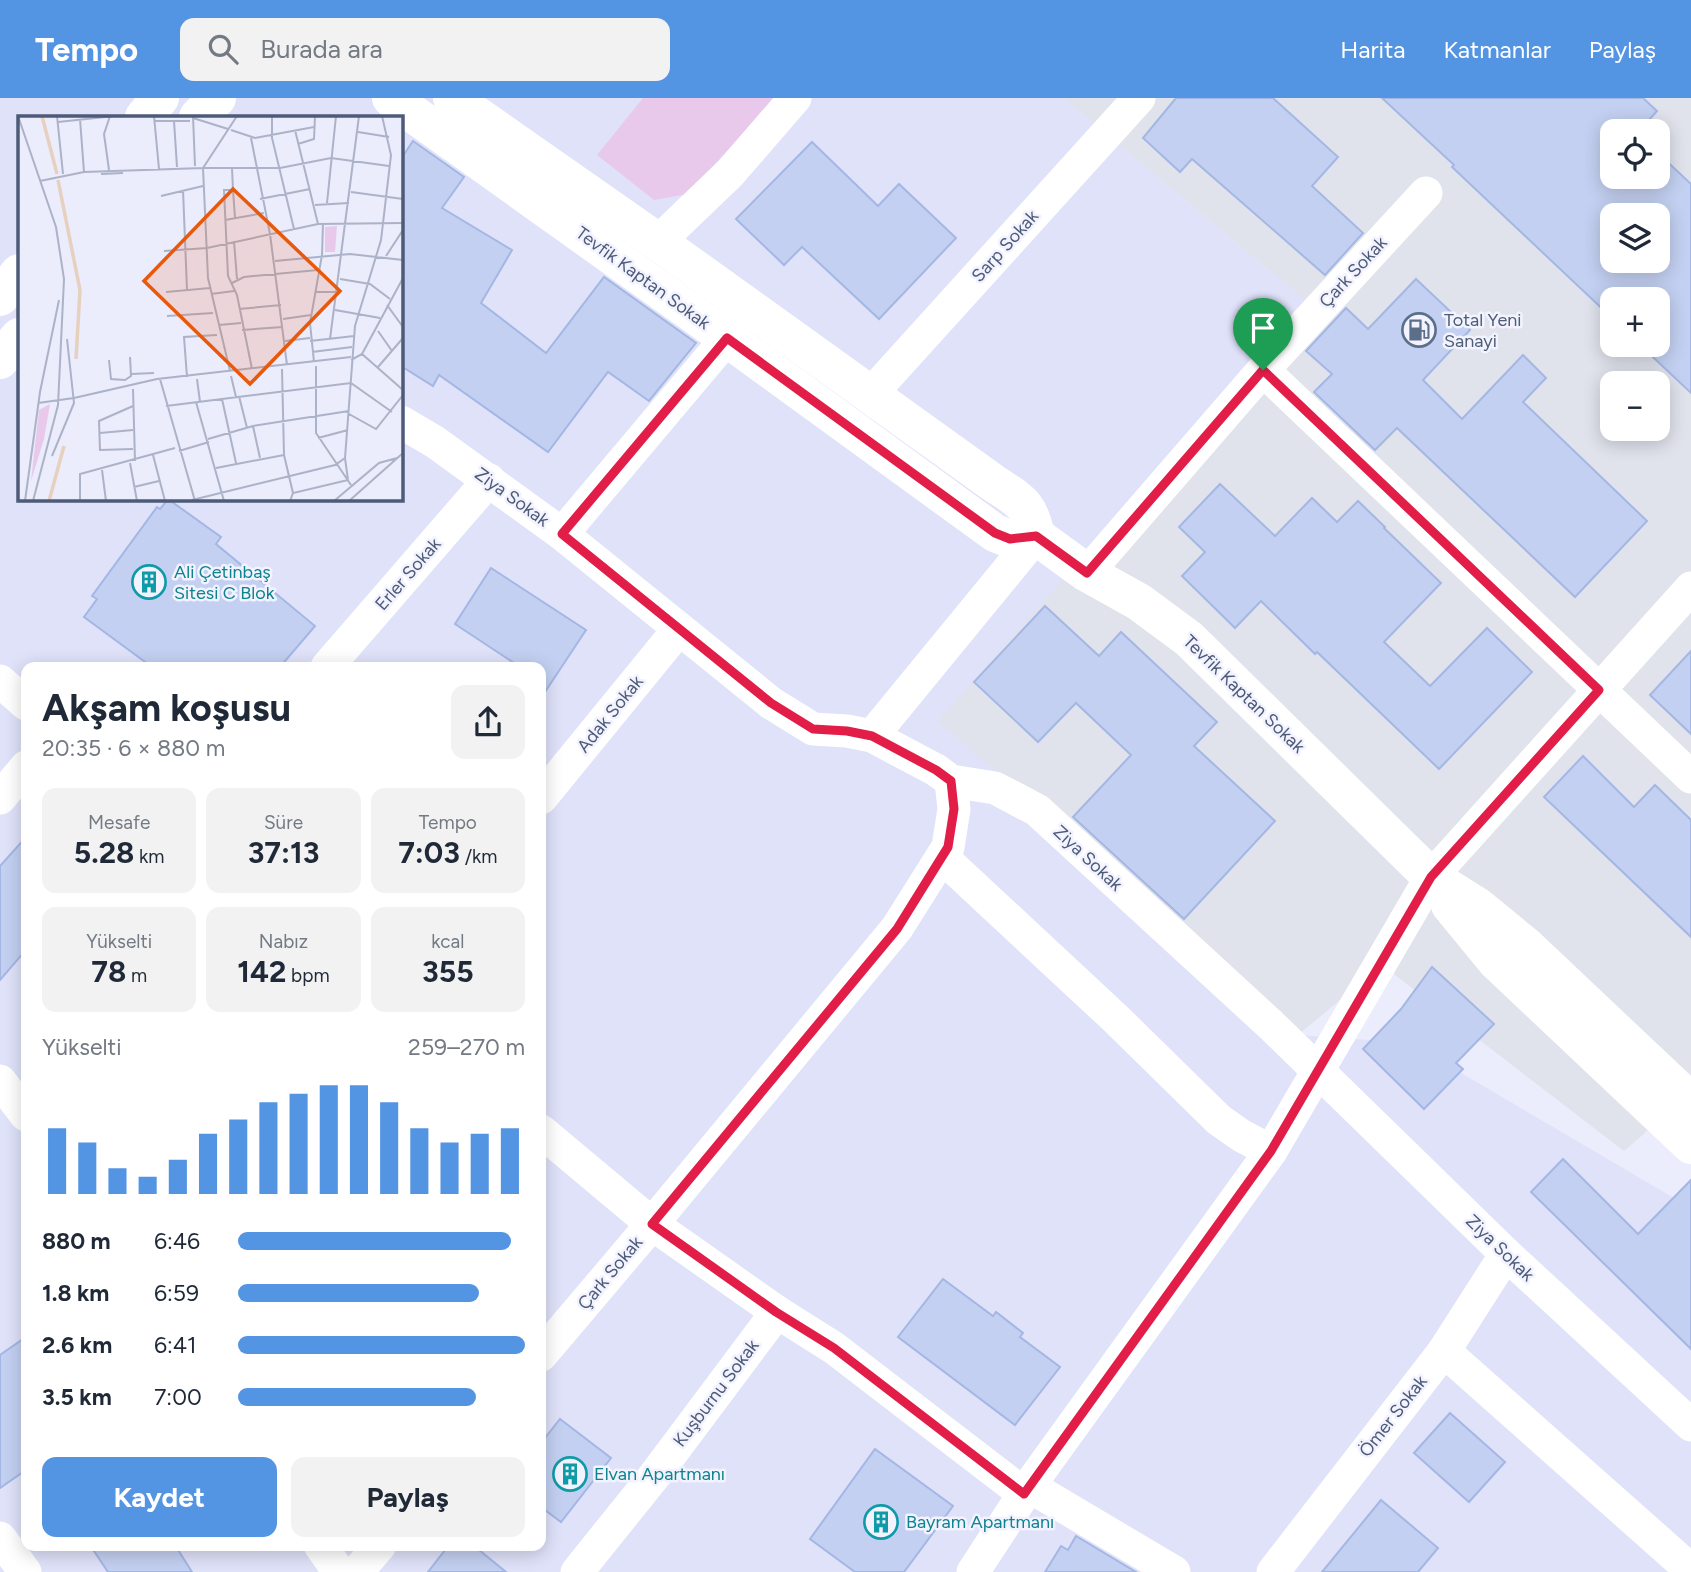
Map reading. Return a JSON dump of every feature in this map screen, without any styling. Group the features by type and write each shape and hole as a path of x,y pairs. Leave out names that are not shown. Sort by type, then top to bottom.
{"street":[{"path":"145,116 160,98"},
{"path":"199,116 217,98"},
{"name":"Tevfik Kaptan Sokak","path":"391,98 995,533 1010,539 1036,536 1087,573 1139,602 1189,639 1431,877 1454,911 1496,961 1691,1145"},
{"name":"Tevfik Kaptan Sokak","path":"452,98 1024,503 1033,521 1036,536"},
{"path":"658,242 730,173 795,98"},
{"name":"Sarp Sokak","path":"870,395 1139,98"},
{"name":"Çark Sokak","path":"1087,573 1263,370 1426,193"},
{"path":"0,297 18,274"},
{"path":"0,360 18,338"},
{"path":"562,534 727,338"},
{"path":"1263,370 1691,777"},
{"name":"Ziya Sokak","path":"402,423 435,442 562,534 771,703 813,729 872,736 936,770 951,781 995,788 1037,810 1318,1069 1506,1254 1691,1425"},
{"name":"Erler Sokak","path":"331,662 489,480"},
{"path":"872,736 1036,536"},
{"path":"973,1572 1026,1490 1271,1151 1431,877 1691,588"},
{"name":"Adak Sokak","path":"546,792 679,629"},
{"path":"0,681 21,700"},
{"path":"0,798 21,774"},
{"name":"Çark Sokak","path":"546,1349 897,929 948,847 954,809 951,781"},
{"path":"942,858 1115,1018 1219,1120 1271,1151"},
{"name":"Tevfik Kaptan Sokak","path":"1431,877 1477,906 1527,947 1691,1102"},
{"path":"0,1081 21,1108"},
{"path":"546,1135 652,1224 776,1312 834,1348 1026,1490 1174,1572"},
{"name":"Ömer Sokak","path":"1273,1572 1444,1351 1506,1254"},
{"name":"Kuşburnu Sokak","path":"577,1572 655,1475 776,1312"},
{"path":"1444,1351 1689,1564"},
{"path":"324,1551 339,1572"},
{"path":"357,1572 375,1551"}],"shaded area":[{"path":"0,98 1063,98 1307,302 1298,1035 1410,1043 1691,1208 1691,1572 0,1572"},
{"path":"643,98 776,98 687,194 654,200 597,155"},
{"path":"1063,98 1691,98 1691,1093 1624,1151 1382,965 1298,1035 938,721 1307,302"}],"building":[{"path":"1176,98 1273,98 1338,157 1312,186 1363,233 1325,275 1192,159 1180,172 1143,138"},
{"path":"1382,98 1643,98 1657,111 1650,119 1600,119 1600,189 1670,189 1670,164 1691,184 1691,393 1653,357 1670,357 1670,287 1600,287 1600,307 1452,167 1454,165"},
{"path":"413,141 464,177 442,208 512,250 481,303 546,353 604,277 696,343 649,401 608,372 548,452 439,375 433,386 402,367 402,158"},
{"path":"812,142 878,206 899,184 956,238 879,319 802,247 784,265 736,219"},
{"path":"1416,279 1470,330 1423,380 1462,419 1523,355 1546,378 1523,402 1647,521 1575,597 1397,428 1375,450 1314,392 1332,374 1306,351 1346,308 1368,329"},
{"path":"1220,484 1275,536 1312,498 1337,522 1358,501 1441,583 1384,642 1430,686 1487,628 1532,672 1439,769 1261,601 1235,628 1182,576 1205,552 1179,527"},
{"path":"169,500 221,537 216,544 315,626 284,662 145,662 84,617 97,599 92,596 157,507 160,509"},
{"path":"491,568 586,630 546,690 546,662 512,662 455,624"},
{"path":"1045,606 1099,656 1121,632 1217,722 1194,746 1275,821 1184,919 1073,817 1131,755 1076,703 1038,742 974,682"},
{"path":"1691,651 1691,734 1650,695"},
{"path":"1583,756 1634,807 1655,785 1691,820 1691,937 1544,797"},
{"path":"21,843 21,956 0,980 0,866"},
{"path":"1432,967 1494,1024 1456,1063 1463,1069 1424,1109 1363,1049 1401,1009"},
{"path":"1563,1159 1638,1234 1691,1180 1691,1349 1531,1192"},
{"path":"943,1279 993,1316 996,1312 1023,1333 1020,1337 1060,1367 1015,1425 898,1337"},
{"path":"21,1340 21,1473 0,1488 0,1355"},
{"path":"1450,1413 1505,1462 1469,1502 1414,1453"},
{"name":"Elvan Apartmanı","path":"560,1419 611,1458 561,1522 546,1511 546,1437"},
{"name":"Bayram Apartmanı","path":"875,1449 953,1506 904,1572 855,1572 810,1539"},
{"path":"1381,1500 1438,1548 1418,1572 1322,1572"},
{"path":"1076,1536 1136,1572 1045,1572 1061,1546 1068,1550"},
{"path":"94,1551 179,1551 192,1572 108,1572"},
{"path":"444,1551 480,1551 506,1572 428,1572"}],"place":[{"name":"Total Yeni Sanayi","path":"1419,330"},
{"name":"Ali Çetinbaş Sitesi C Blok","path":"149,582"},
{"name":"Elvan Apartmanı","path":"570,1474"},
{"name":"Bayram Apartmanı","path":"881,1522"}],"route":[{"path":"727,338 995,533 1010,539 1036,536 1087,573 1263,370 1599,690 1431,877 1271,1151 1024,1494 834,1348 776,1312 652,1224 897,929 948,847 954,809 951,781 936,770 872,736 813,729 771,703 562,534 727,338"}]}
